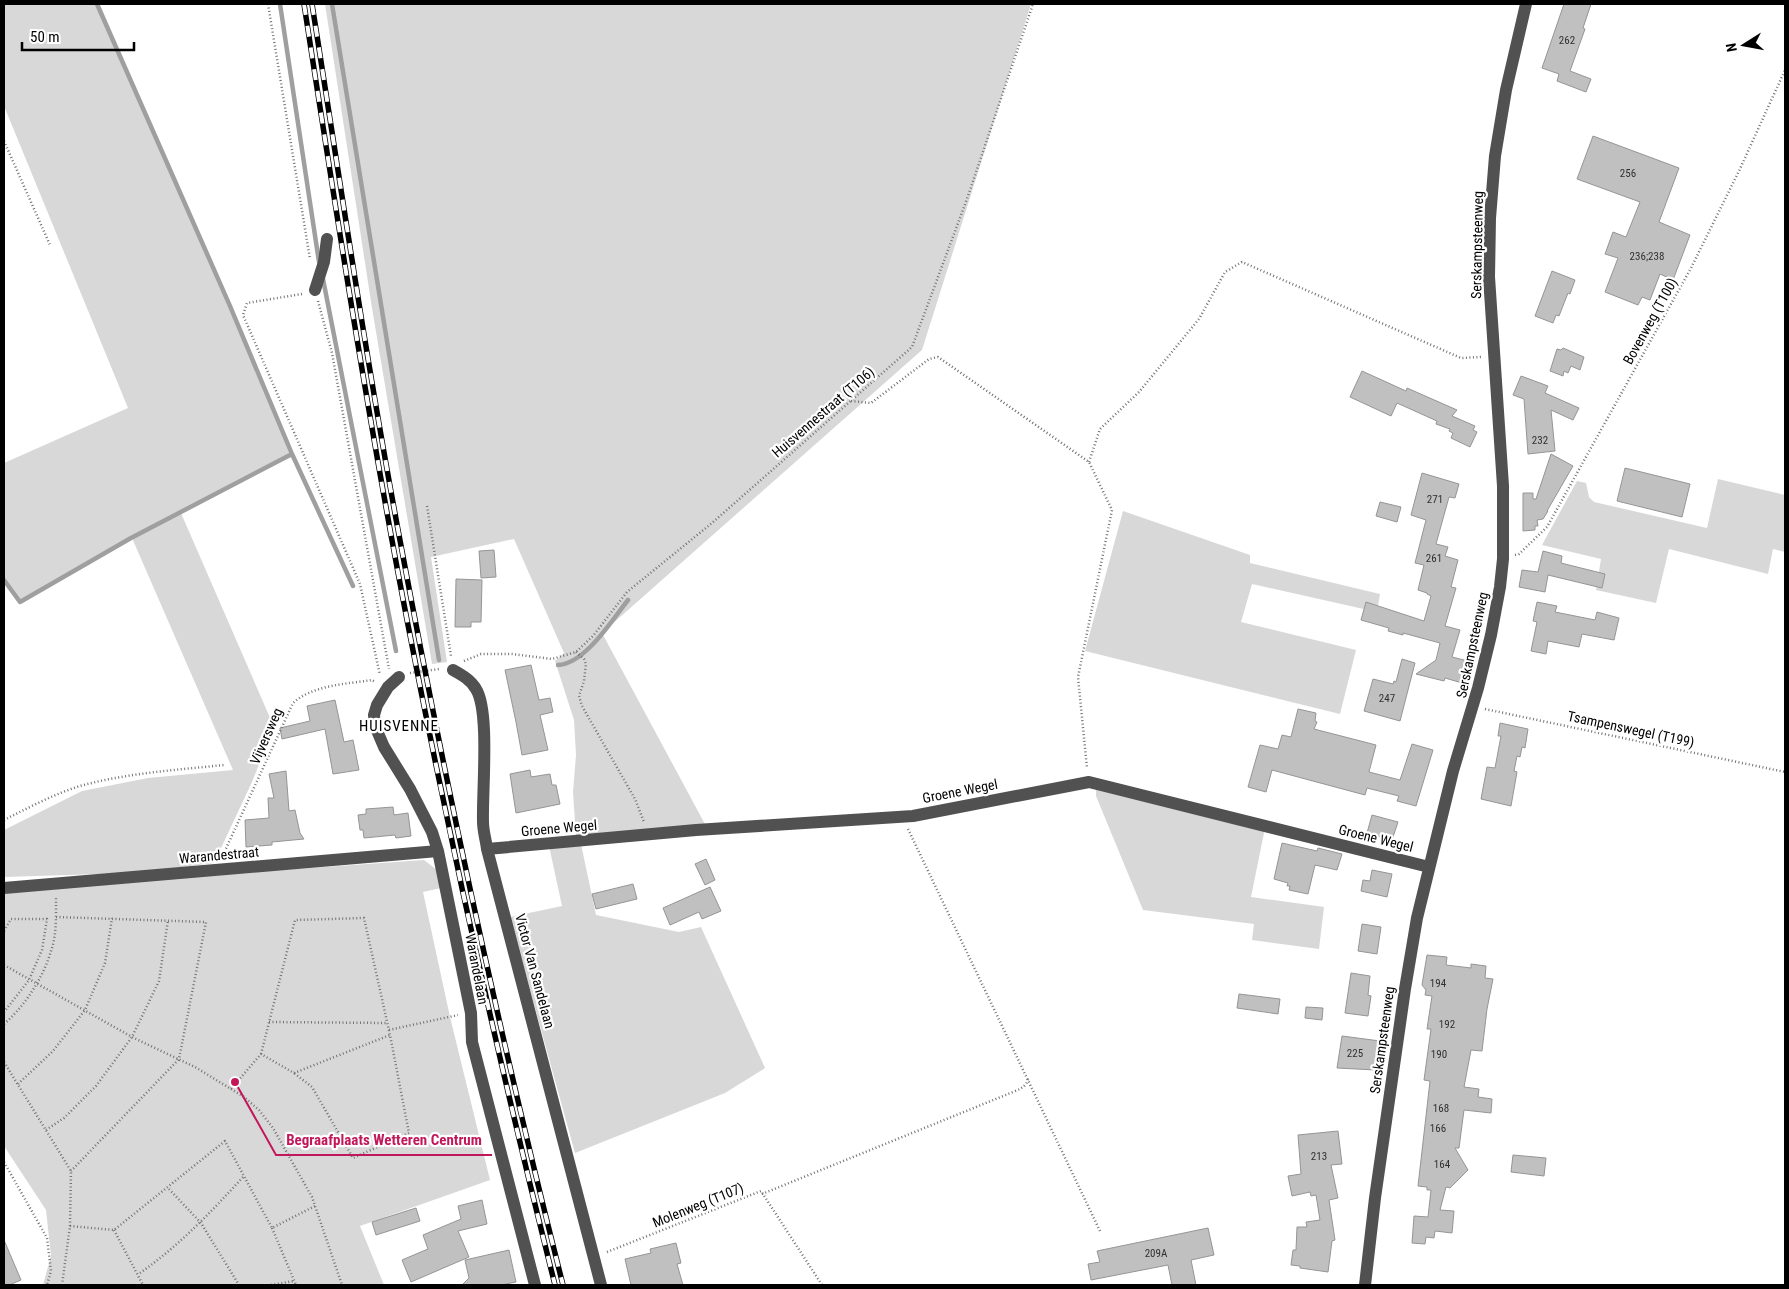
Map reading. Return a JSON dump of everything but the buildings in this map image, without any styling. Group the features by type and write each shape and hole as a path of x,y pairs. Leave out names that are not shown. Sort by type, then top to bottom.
{"street":[{"name":"Serskampsteenweg","path":"1365,1285 1375,1198 1417,918 1428,866 1453,771 1474,707 1491,635 1503,559 1504,486 1493,357 1489,260 1490,218 1495,156 1506,90 1526,4"},
{"path":"315,290 324,262 327,239"},
{"name":"Victor Van Sandelaan","path":"453,670 471,682 477,690 483,711 483,824 487,849 601,1285"},
{"name":"Warandelaan","path":"399,677 388,687 377,705 374,715 375,726 384,747 427,819 438,851 471,1013 472,1042 535,1285"},
{"name":"Groene Wegel","path":"487,849 649,835 902,817 1089,782 1428,866"},
{"name":"Warandestraat","path":"4,888 438,851"}],"path":[{"path":"268,4 310,261"},
{"name":"Huisvennestraat (T106)","path":"453,670 466,659 480,654 512,654 552,659 576,652 593,636 627,592 712,524 912,346 967,199 1033,4"},
{"name":"Bovenweg (T100)","path":"1503,559 1519,554 1547,527 1691,268 1739,171 1785,70"},
{"path":"4,141 50,245"},
{"path":"1089,462 1100,429 1139,392 1199,319 1226,272 1242,262 1461,358 1493,357"},
{"path":"388,687 380,674 360,584 243,315 247,303 315,290 332,353 386,660 388,668 399,677 431,669 453,670 427,506"},
{"path":"851,401 871,403 928,359 938,357 1089,462 1112,510 1078,677 1089,782"},
{"path":"576,652 584,659 586,664 584,681 579,696 582,706 635,799 649,835"},
{"name":"Vijversweg","path":"217,870 292,702 301,695 310,692 372,680 388,687"},
{"name":"Tsampenswegel (T199)","path":"1474,707 1785,772"},
{"path":"4,820 79,786 130,775 224,765"},
{"path":"902,817 1100,1231"},
{"path":"4,1024 15,1015 36,984 52,950 56,917 55,883"},
{"path":"56,917 206,922 179,1059 71,1171"},
{"path":"18,1084 54,1051 85,1010 105,963 112,918"},
{"path":"231,1089 261,1054 295,920 364,918 389,1030 409,1133 353,1158 312,1087 294,1073 261,1054"},
{"path":"4,931 11,919 46,919 42,950 29,980 4,1012"},
{"path":"46,1130 64,1118 96,1086 132,1037 159,981 168,920"},
{"path":"4,965 132,1037 179,1059 244,1097 259,1110 273,1128 312,1197 342,1285"},
{"path":"389,1030 471,1013"},
{"path":"269,1022 387,1023"},
{"path":"294,1073 390,1035"},
{"path":"4,1062 71,1171 70,1226 62,1285"},
{"path":"762,1194 1013,1092 1027,1084 1028,1078"},
{"path":"70,1226 114,1230 225,1141 272,1228 296,1285"},
{"path":"4,1162 47,1238 51,1271 47,1285"},
{"path":"140,1273 201,1223 244,1176"},
{"path":"169,1189 201,1223 239,1285"},
{"name":"Molenweg (T107)","path":"594,1258 760,1191 822,1285"},
{"path":"272,1228 315,1206"},
{"path":"114,1230 143,1285"},
{"path":"271,1285 294,1281"}],"shaded area":[{"path":"4,4 97,4 230,305 292,454 181,513 274,727 252,782 214,863 133,873 4,877 4,830 82,791 148,778 233,770 132,538 20,602 4,580 4,463 128,408 4,106"},
{"path":"325,4 1031,4 922,350 602,633 706,826 576,837 573,792 576,755 574,720 555,661 564,653 514,539 431,557 447,662 432,664 372,308"},
{"path":"1718,479 1785,495 1785,552 1773,549 1768,574 1669,549 1656,603 1596,590 1601,559 1542,545 1577,481 1586,483 1589,497 1594,502 1707,528"},
{"path":"1123,511 1250,555 1250,563 1380,594 1377,612 1252,584 1241,622 1356,650 1340,714 1085,651"},
{"path":"1096,787 1265,828 1251,897 1324,907 1319,949 1252,940 1254,924 1143,910 1096,796"},
{"path":"581,844 596,915 679,932 701,927 765,1068 725,1093 575,1153 510,917 562,906 549,846"},
{"path":"424,860 437,870 441,888 423,892 450,1017 490,1180 360,1226 384,1285 43,1285 51,1256 46,1210 4,1146 4,893 58,886"}],"waterway":[{"path":"4,580 20,602 131,538 292,454 230,306 97,4"},
{"path":"280,4 319,262"},
{"path":"332,4 439,660"},
{"path":"323,279 396,651"},
{"path":"292,454 353,586"},
{"path":"558,665 568,663 588,649 628,600"}],"railway":[{"path":"304,4 366,393 408,625 441,791 477,956 555,1285"},
{"path":"312,4 375,403 417,629 475,912 517,1099 563,1285"}],"place":[{"name":"Begraafplaats Wetteren Centrum","path":"235,1082"}],"district":[{"name":"HUISVENNE","path":"399,726"}]}
